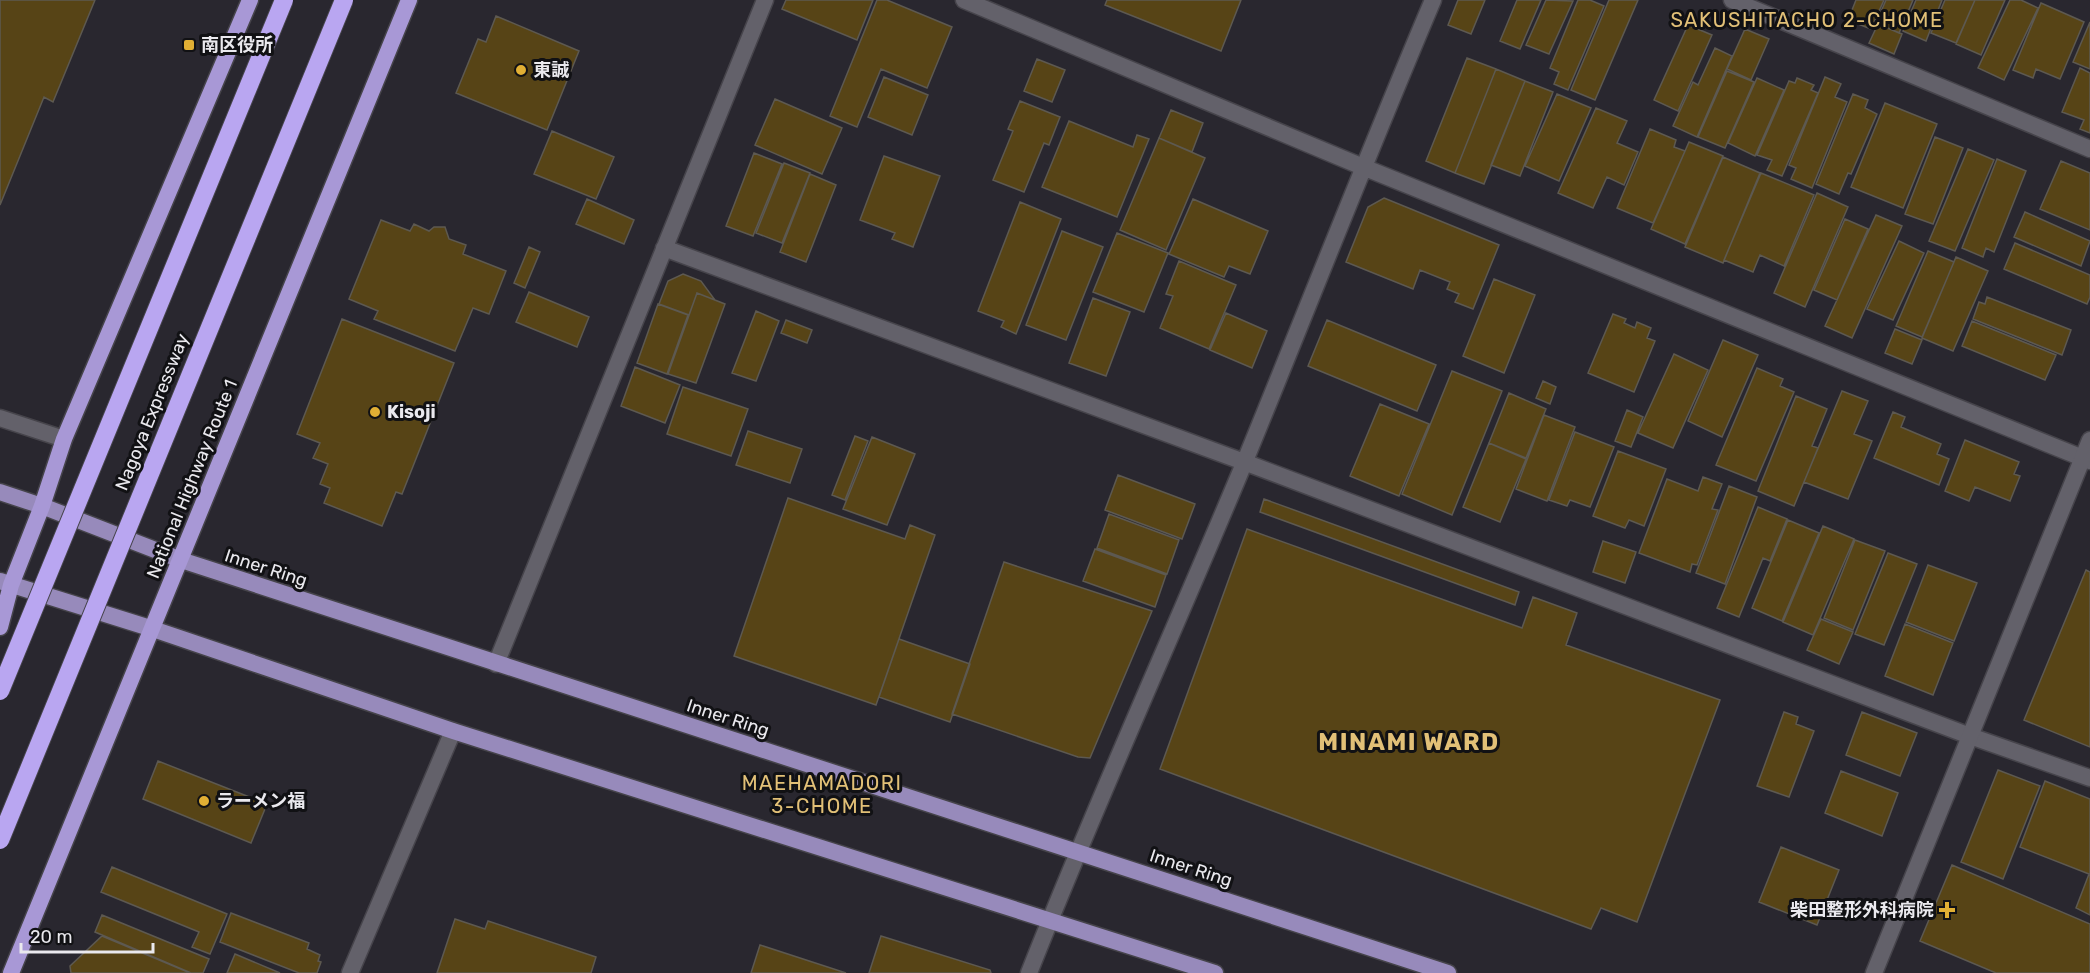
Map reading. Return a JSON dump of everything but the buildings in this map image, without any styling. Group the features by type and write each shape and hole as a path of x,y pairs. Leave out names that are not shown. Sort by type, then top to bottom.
{"highway":[{"path":"0,627 5,583 42,506 64,439 250,0"},
{"name":"Nagoya Expressway","path":"0,691 284,0"},
{"name":"Nagoya Expressway","path":"0,840 344,0"},
{"name":"National Highway Route 1","path":"11,973 150,628 181,560 409,0"}],"main road":[{"name":"Inner Ring","path":"0,492 181,560 1448,973"},
{"path":"5,583 150,628 453,730 1215,973"}],"street":[{"path":"495,664 765,0"},
{"path":"964,0 1363,167 2086,460"},
{"path":"1029,973 1077,851 1244,462 1433,0"},
{"path":"1731,0 2090,149"},
{"path":"664,248 1244,462 1970,736 2090,778"},
{"path":"0,418 64,439"},
{"path":"1874,973 2086,460 2090,440"},
{"path":"350,973 453,730"}],"place":[{"name":"南区役所","path":"189,45"},
{"name":"東誠","path":"521,70"},
{"name":"Kisoji","path":"375,412"},
{"name":"ラーメン福","path":"204,801"},
{"name":"柴田整形外科病院","path":"1947,910"}],"district":[{"name":"SAKUSHITACHO 2-CHOME","path":"1807,20"},
{"name":"MINAMI WARD","path":"1409,742"},
{"name":"MAEHAMADORI 3-CHOME","path":"822,794"}]}
